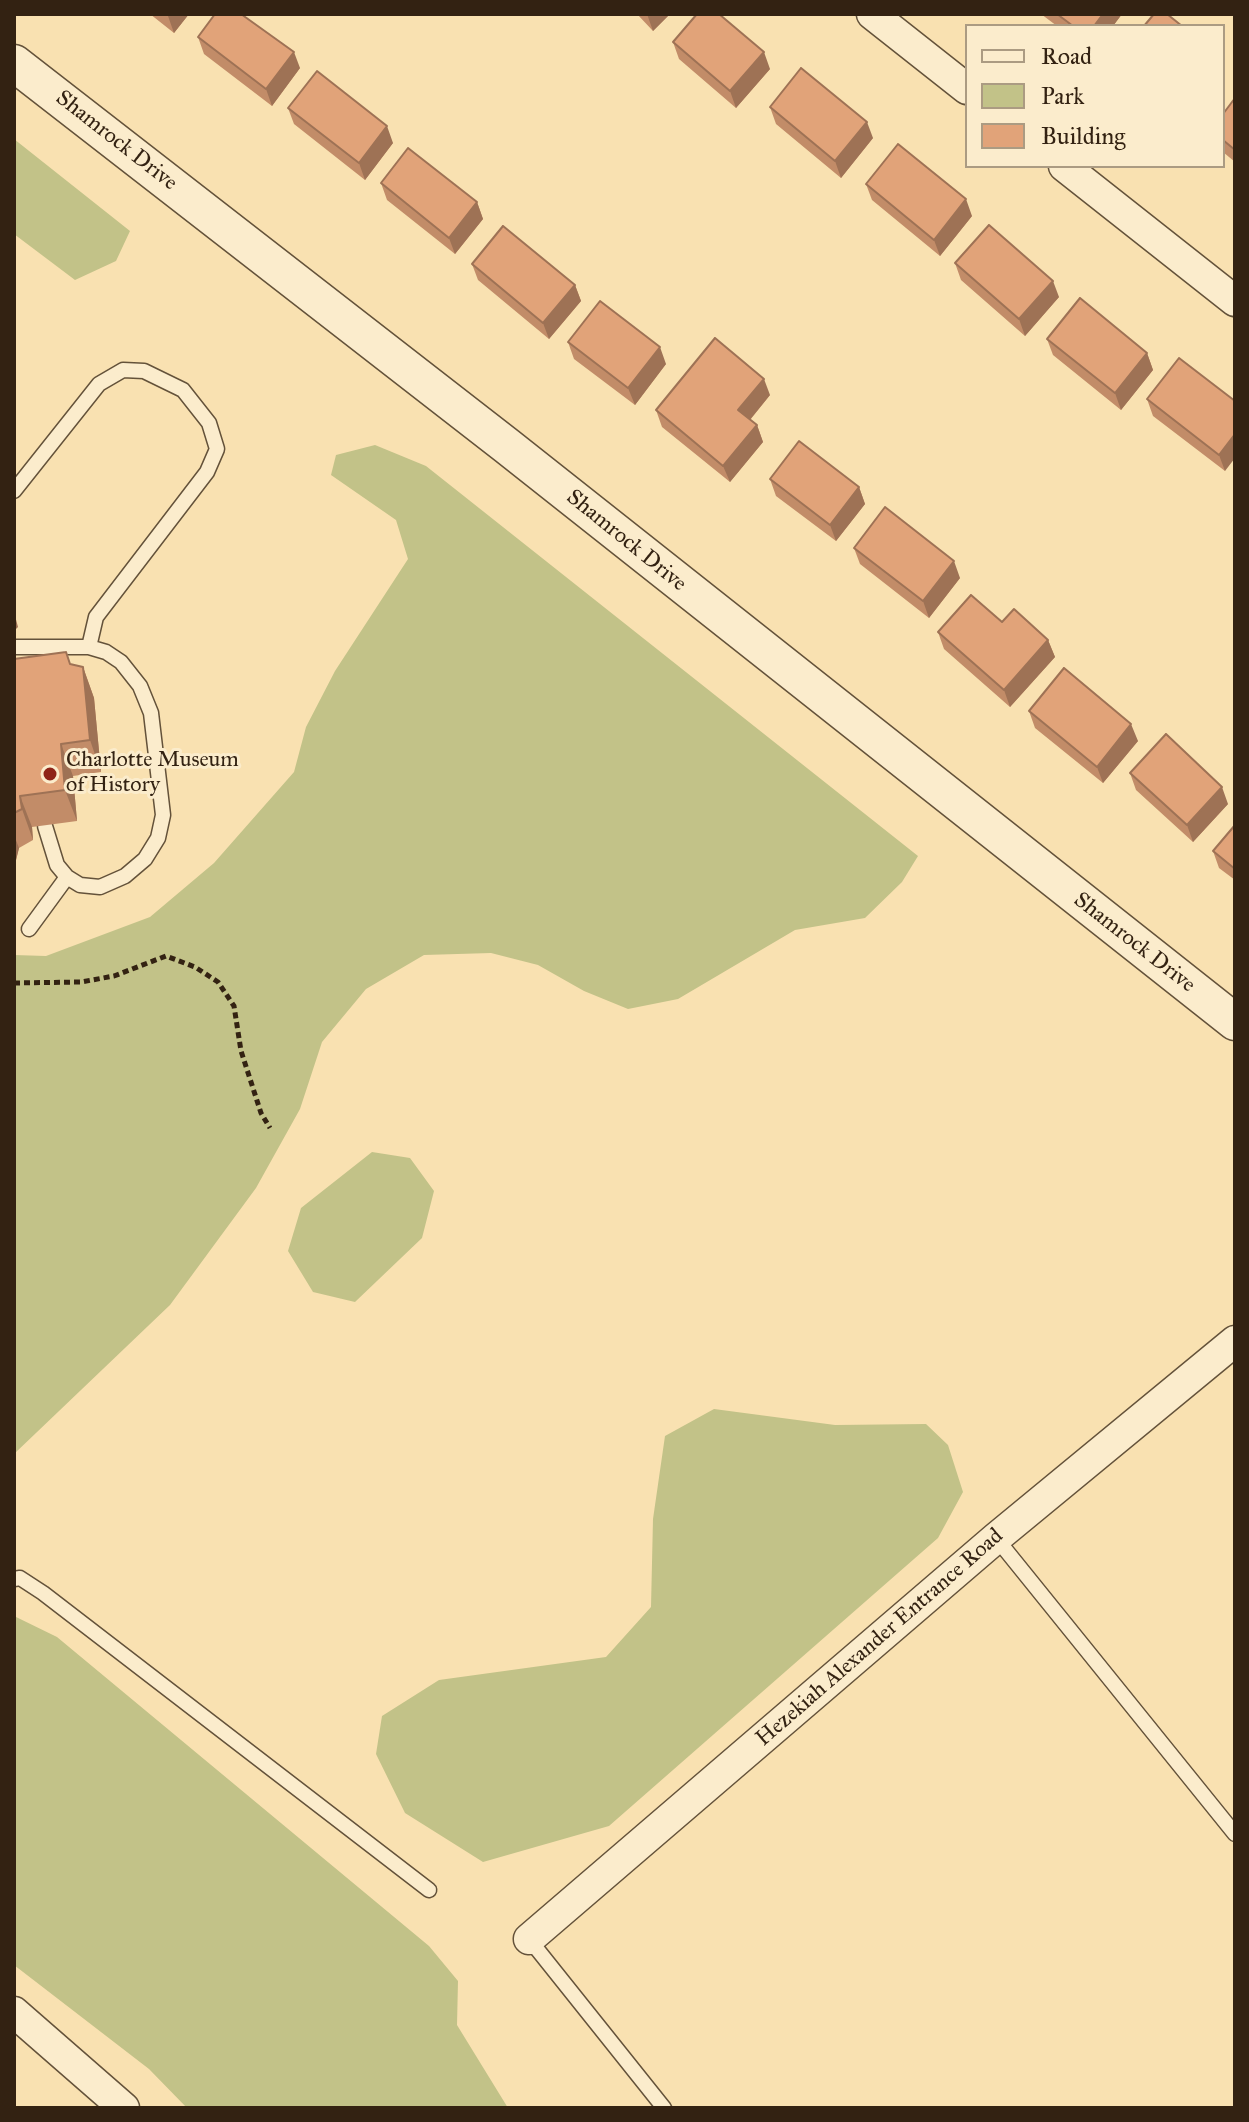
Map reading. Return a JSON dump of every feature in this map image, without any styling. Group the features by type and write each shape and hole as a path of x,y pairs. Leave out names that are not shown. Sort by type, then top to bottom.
{"street":[{"path":"872,14 965,87"},
{"name":"Shamrock Drive","path":"14,63 507,446 1235,1022"},
{"path":"1067,168 1235,301"},
{"name":"Hezekiah Alexander Entrance Road","path":"529,1939 996,1538 1235,1341"},
{"path":"14,2012 124,2108"}],"lane":[{"path":"14,491 99,384 123,370 144,371 183,390 209,423 217,449 207,472 96,617 89,647"},
{"path":"14,647 89,647 106,652 121,662 140,686 151,713 163,815 152,849 125,876 100,887 80,885 67,877 57,865 45,826"},
{"path":"29,929 67,877"},
{"path":"996,1538 1235,1834"},
{"path":"14,1579 20,1578 43,1593 429,1890"},
{"path":"529,1939 664,2108"}],"path":[{"path":"14,983 103,978 166,956 195,967 218,982 234,1006 241,1051 261,1113 270,1128"}],"green space":[{"path":"14,139 130,231 116,261 75,280 14,234"},
{"path":"375,445 426,466 918,856 902,882 865,918 795,930 678,999 628,1009 584,991 538,965 491,953 424,955 366,989 322,1042 300,1109 256,1188 170,1305 14,1454 14,955 46,956 150,917 214,863 294,772 306,727 335,671 408,559 396,520 331,475 336,455"},
{"path":"372,1152 410,1158 434,1191 422,1238 355,1302 313,1292 288,1251 301,1208"},
{"path":"714,1409 835,1425 926,1424 948,1445 963,1492 938,1538 609,1826 483,1862 405,1813 376,1754 382,1716 439,1680 606,1657 651,1607 653,1519 665,1436"},
{"path":"14,1616 57,1637 429,1946 458,1981 457,2025 508,2108 187,2108 149,2069 14,1965"}],"building":[{"path":"215,14 241,14 294,52 266,89 198,37"},
{"path":"697,14 719,14 764,52 730,91 673,42"},
{"path":"1057,14 1103,14 1096,24 1070,24"},
{"path":"1154,14 1167,14 1180,24 1146,24"},
{"path":"801,68 867,122 835,161 770,107"},
{"path":"317,71 387,126 359,163 288,108"},
{"path":"1235,98 1235,150 1225,142 1225,111"},
{"path":"898,144 966,199 934,240 866,184"},
{"path":"408,148 477,202 449,238 381,183"},
{"path":"989,225 1053,281 1019,319 955,263"},
{"path":"503,226 575,285 543,323 472,264"},
{"path":"1080,298 1147,353 1115,393 1047,339"},
{"path":"600,301 660,347 628,388 568,342"},
{"path":"715,338 764,379 738,410 757,425 723,466 656,410"},
{"path":"1179,358 1235,401 1235,434 1219,455 1147,399"},
{"path":"799,441 859,487 830,525 770,479"},
{"path":"885,507 954,561 923,601 854,548"},
{"path":"971,595 1002,622 1014,609 1048,640 1004,690 938,632"},
{"name":"Charlotte Museum of History","path":"66,652 70,664 83,667 90,740 61,744 65,790 20,796 22,809 14,813 14,659"},
{"path":"1064,668 1131,724 1097,767 1029,711"},
{"path":"1166,734 1222,787 1187,825 1130,773"},
{"path":"1235,825 1235,869 1213,851"}],"place":[{"name":"Charlotte Museum of History","path":"50,774"}]}
